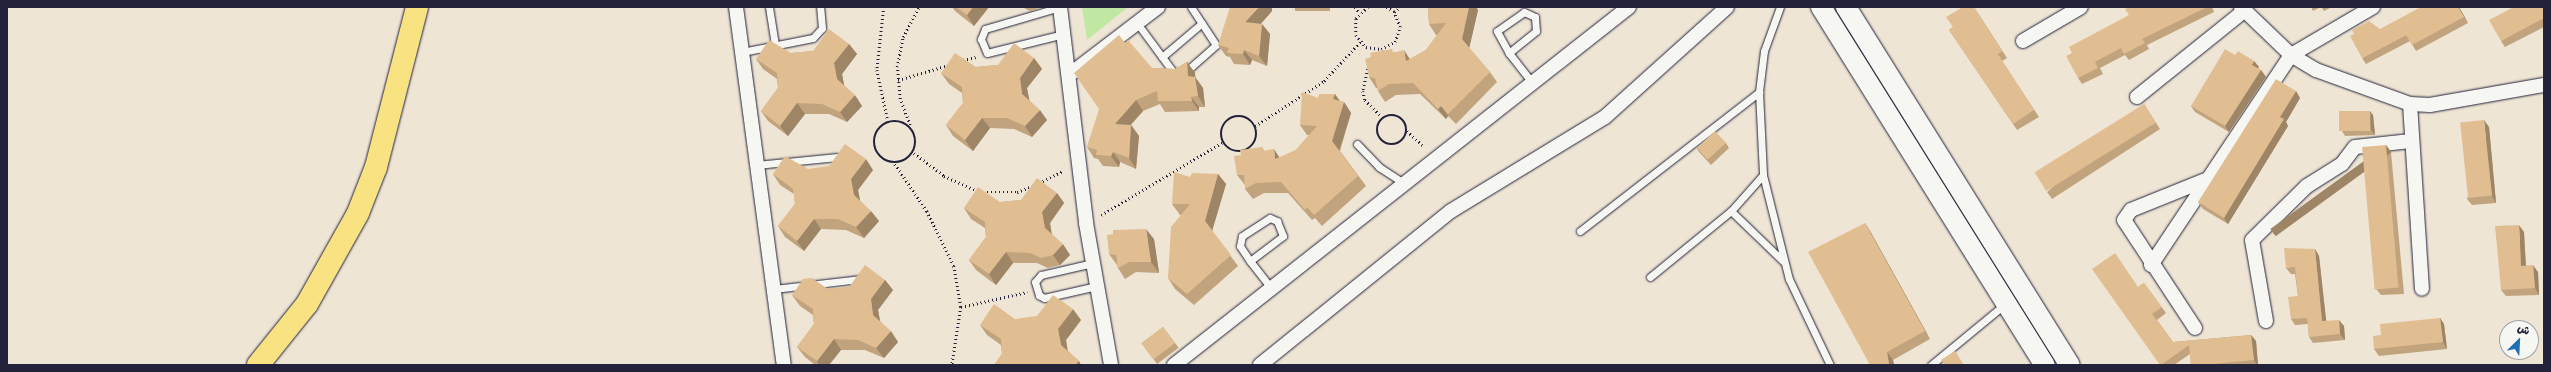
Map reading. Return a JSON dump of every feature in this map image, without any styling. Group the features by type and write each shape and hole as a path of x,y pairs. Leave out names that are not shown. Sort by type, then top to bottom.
{"highway":[{"path":"258,365 307,304 358,214 378,160 417,7"}],"main road":[{"path":"1821,7 2045,365"},
{"path":"1846,7 2070,365"}],"street":[{"path":"1060,7 1086,224 1111,365"},
{"path":"1069,76 1158,7"},
{"path":"1174,365 1629,7"},
{"path":"1260,365 1451,211 1605,117 1727,7"},
{"path":"2022,41 2081,7"},
{"path":"2151,265 2292,56 2373,7"},
{"path":"740,8 742,52 784,365"},
{"path":"2137,97 2242,9 2292,56 2340,81 2410,104 2430,105 2544,85"},
{"path":"2410,104 2410,141 2422,289"},
{"path":"2266,321 2252,240 2307,186 2342,164 2355,147 2410,141"},
{"path":"2196,328 2125,227 2126,213 2208,179"}],"lane":[{"path":"769,7 775,45"},
{"path":"742,52 819,34 820,7"},
{"path":"1060,7 985,30 981,39 988,53 1064,34"},
{"path":"1137,23 1174,73 1182,74 1212,50 1216,42 1191,7"},
{"path":"1780,7 1764,51 1759,92 1763,175 1783,261 1796,297 1830,365"},
{"path":"1509,53 1536,31 1537,21 1528,12 1520,13 1497,32 1509,53 1533,84"},
{"path":"1162,57 1202,23"},
{"path":"1580,231 1759,92"},
{"path":"1357,144 1379,167 1405,184"},
{"path":"758,165 837,157"},
{"path":"1650,277 1731,211 1763,175"},
{"path":"1731,211 1783,261"},
{"path":"1250,260 1283,236 1273,218 1242,236 1240,246 1250,260 1272,288"},
{"path":"1093,263 1041,275 1035,282 1037,290 1044,298 1098,286"},
{"path":"774,289 861,279"},
{"path":"1931,365 2005,303"}],"path":[{"path":"884,7 876,70 888,121"},
{"path":"895,164 914,153 917,138 910,126 900,99 898,80 899,49 919,7"},
{"path":"1355,7 1360,13"},
{"path":"1368,7 1360,13 1354,27 1360,42 1373,49 1388,47 1396,38 1400,27 1394,12 1386,7"},
{"path":"1394,12 1400,7"},
{"path":"1255,126 1324,81 1360,42"},
{"path":"1372,56 1373,49"},
{"path":"898,80 988,53"},
{"path":"1370,62 1363,91 1365,100 1382,117 1399,116 1407,131 1435,161"},
{"path":"1244,117 1255,126 1256,140 1247,150 1233,151 1223,142 1222,128 1230,118 1244,117"},
{"path":"1382,117 1376,128 1384,143 1396,145 1407,131"},
{"path":"888,121 910,126"},
{"path":"888,121 877,130 874,145 881,158 895,164 947,247 961,307 952,365"},
{"path":"1086,224 1223,142"},
{"path":"914,153 944,176 996,194 1016,192 1079,163"},
{"path":"961,307 1037,290"}],"green space":[{"path":"1082,7 1128,7 1087,40"}],"building":[{"path":"956,7 973,7 967,15"},
{"path":"1230,7 1259,7 1245,22 1262,24 1259,56 1244,50 1243,54 1227,53 1229,48 1218,45"},
{"path":"1428,7 1469,7 1462,39 1490,72 1448,114 1441,106 1438,109 1413,83 1389,84 1378,91 1375,78 1369,77 1365,59 1371,57 1370,53 1392,49 1393,53 1404,50 1406,61 1426,50 1446,23 1429,24"},
{"path":"1963,7 1974,7 2002,51 1998,54 2034,110 2013,124 1949,30 1953,27 1946,17"},
{"path":"2130,7 2207,7 2142,39 2145,43 2124,54 2121,48 2095,62 2098,68 2078,78 2066,56 2072,53 2069,47 2129,15 2125,9"},
{"path":"2421,7 2458,7 2464,17 2412,45 2406,35 2362,58 2350,36 2354,34 2352,30 2369,21 2380,29"},
{"path":"2514,7 2544,7 2544,18 2501,41 2489,20"},
{"path":"829,29 849,44 834,63 837,79 855,95 840,112 822,104 797,103 780,126 761,111 778,88 777,73 756,59 769,40 791,53 813,51"},
{"path":"1119,35 1125,43 1128,40 1152,68 1175,69 1187,62 1188,76 1195,77 1198,96 1191,97 1192,101 1158,101 1157,91 1136,100 1115,124 1131,125 1129,158 1113,152 1111,156 1096,155 1097,150 1087,147 1099,109 1074,73"},
{"path":"1014,43 1034,58 1020,78 1022,94 1040,110 1025,126 1007,118 982,118 965,140 946,125 963,103 962,87 941,73 955,53 976,67 998,65"},
{"path":"2225,49 2235,55 2238,51 2254,61 2252,65 2261,70 2225,126 2191,106"},
{"path":"2276,79 2296,91 2280,117 2284,119 2224,218 2198,202"},
{"path":"1302,92 1318,98 1319,94 1335,94 1333,99 1344,102 1332,141 1358,176 1314,215 1307,207 1305,210 1281,182 1256,183 1245,189 1244,175 1237,175 1234,156 1241,155 1240,150 1262,147 1263,151 1274,149 1275,159 1296,150 1317,126 1300,125"},
{"path":"2144,104 2156,123 2046,191 2035,172"},
{"path":"2339,111 2370,111 2370,131 2339,131"},
{"path":"2484,120 2492,196 2468,198 2460,123"},
{"path":"1715,131 1726,143 1708,160 1697,148"},
{"path":"845,144 866,159 851,179 854,195 871,211 856,227 838,219 814,219 797,241 778,226 795,204 793,189 773,174 785,156 808,169 829,166"},
{"path":"2386,145 2398,287 2375,290 2362,147"},
{"path":"1174,172 1190,177 1192,173 1218,174 1205,221 1231,255 1187,294 1168,278 1171,227 1190,204 1172,204"},
{"path":"1037,178 1057,193 1042,212 1045,228 1063,244 1053,255 1041,258 1030,253 1006,252 989,274 969,260 986,237 985,222 964,208 978,187 1000,202 1021,200"},
{"path":"1865,223 1925,331 1887,352 1889,364 1886,365 1870,365 1808,252"},
{"path":"2519,225 2521,266 2533,265 2535,288 2501,290 2495,226"},
{"path":"1146,229 1151,262 1129,262 1118,268 1116,255 1109,254 1107,235 1113,234 1113,230"},
{"path":"2284,248 2315,249 2322,321 2339,320 2340,334 2309,337 2307,318 2291,319 2288,297 2298,296 2295,267 2286,268"},
{"path":"2115,253 2138,287 2144,283 2162,307 2152,314 2173,342 2251,335 2254,360 2191,365 2189,345 2160,365 2092,269"},
{"path":"865,265 885,280 871,299 873,315 891,331 876,348 858,340 834,339 817,361 797,347 814,324 813,309 792,295 803,279 812,278 828,289 849,287"},
{"path":"1053,295 1073,309 1058,329 1061,345 1079,361 1075,365 994,365 1002,354 1001,339 980,325 994,304 1015,319 1037,316"},
{"path":"2440,318 2443,342 2374,349 2373,336 2381,335 2380,324"},
{"path":"1163,327 1175,343 1153,359 1141,343"},
{"path":"1955,351 1964,365 1945,365 1941,360"}]}
